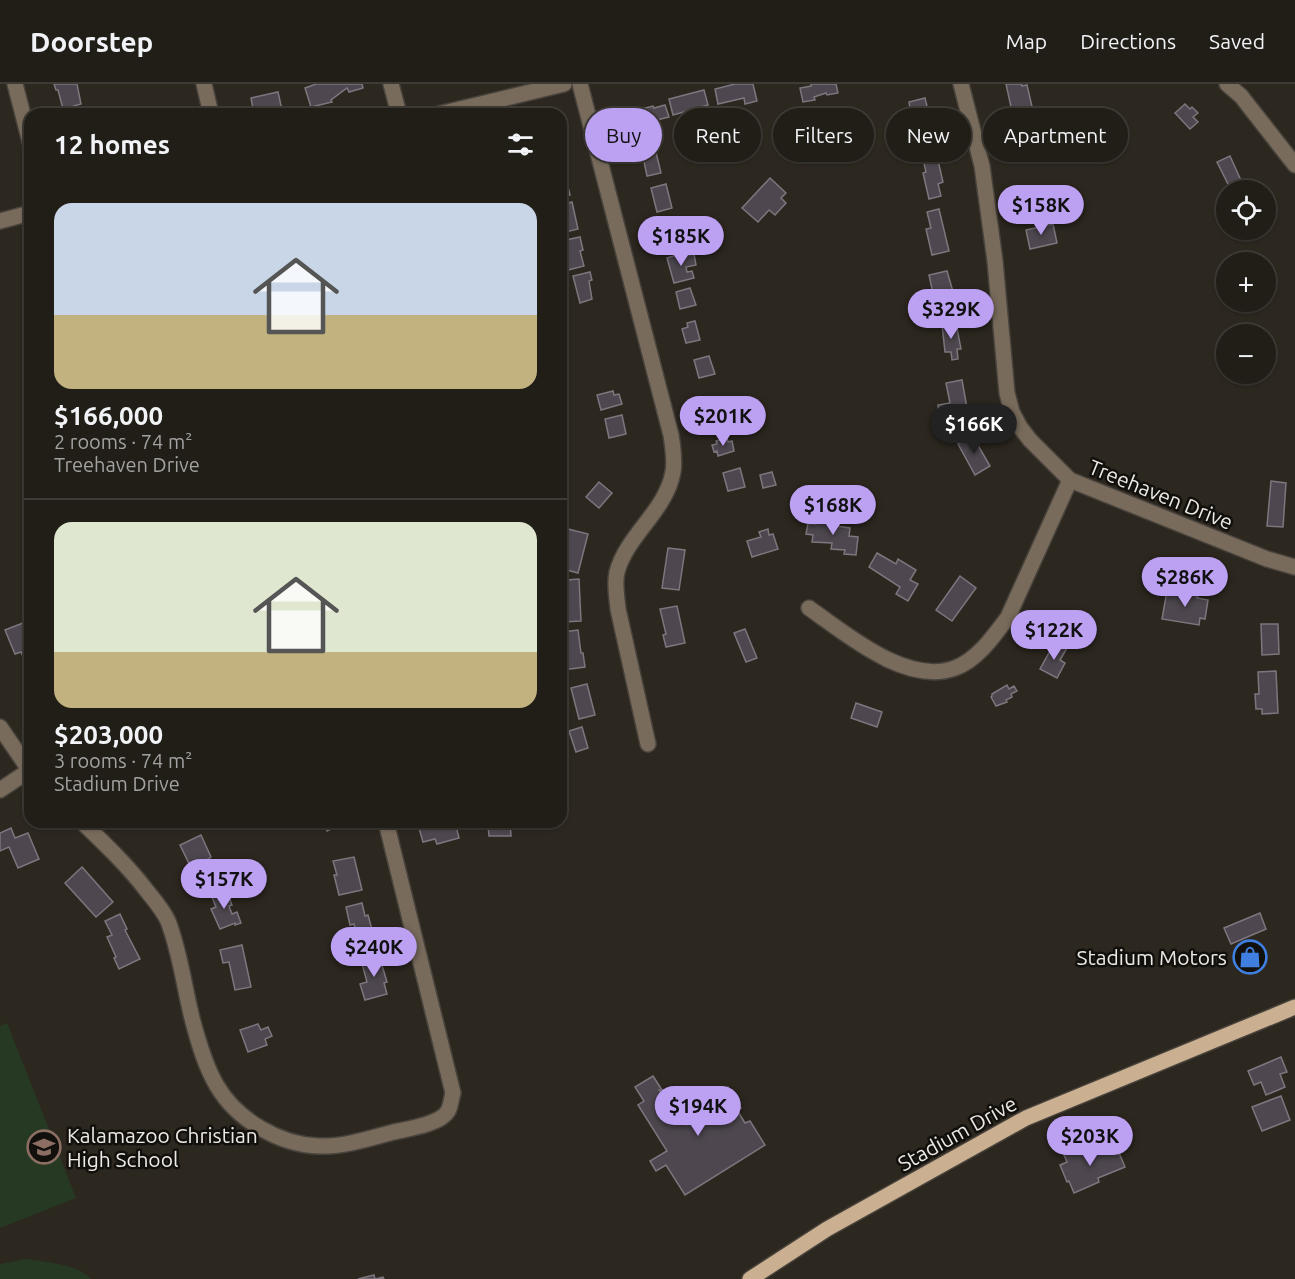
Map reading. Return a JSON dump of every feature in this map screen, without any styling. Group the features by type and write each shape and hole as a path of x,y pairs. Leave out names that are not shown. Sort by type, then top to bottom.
{"main road":[{"name":"Stadium Drive","path":"750,1279 827,1229 1026,1118 1295,1007"}],"street":[{"path":"15,84 24,119"},
{"path":"204,84 210,108"},
{"path":"391,84 397,108"},
{"path":"464,108 564,84"},
{"path":"580,84 671,435 673,453 673,471 660,503 627,548 616,573 618,609 648,744"},
{"name":"Treehaven Drive","path":"961,84 983,178 995,261 1007,393 1012,412 1020,427 1070,480 1267,559 1295,567"},
{"path":"1227,84 1241,96 1295,165"},
{"path":"0,221 24,215"},
{"path":"809,608 872,651 904,667 926,672 956,668 973,658 997,633 1008,617 1070,480"},
{"path":"0,727 24,761"},
{"path":"0,790 24,774"},
{"path":"88,828 135,876 167,920 198,1039 217,1086 230,1105 272,1135 299,1144 320,1147 346,1144 430,1123 444,1116 449,1110 453,1093 387,828"}],"green space":[{"path":"7,1023 76,1198 0,1228 0,1026"},
{"path":"26,1259 70,1267 91,1279 0,1279 0,1264"}],"building":[{"path":"54,84 77,84 81,104 63,108 58,90"},
{"path":"316,84 362,84 363,88 349,92 347,88 331,100 332,102 311,107 305,88"},
{"path":"735,84 753,84 757,101 745,104 744,98 718,104 715,89"},
{"path":"811,84 836,84 838,93 827,95 826,93 814,97 815,100 803,102 800,88 811,86"},
{"path":"1006,84 1027,85 1032,108 1011,108"},
{"path":"704,90 708,105 698,108 674,108 673,115 669,99"},
{"path":"278,92 282,108 253,108 251,98"},
{"path":"925,98 927,108 910,108 909,102"},
{"path":"1185,104 1198,113 1193,117 1198,122 1190,129 1175,113"},
{"path":"665,105 669,117 662,119 662,108 654,108"},
{"path":"1230,156 1241,180 1226,180 1217,162"},
{"path":"644,162 658,162 661,173 647,176"},
{"path":"924,162 938,162 943,182 938,184 941,196 929,199 923,173 926,172"},
{"path":"770,178 786,193 781,198 786,203 775,215 769,210 758,222 742,208"},
{"path":"666,184 672,208 657,212 651,188"},
{"path":"572,202 578,229 567,232 567,203"},
{"path":"939,209 949,251 932,255 926,229 931,228 927,212"},
{"path":"681,222 687,241 662,247 658,233 660,232 659,227"},
{"path":"1053,224 1057,243 1030,249 1026,230"},
{"path":"580,237 583,250 580,251 584,266 568,270 567,240"},
{"path":"683,253 684,256 694,254 696,265 686,267 687,272 692,271 694,278 674,283 667,258"},
{"path":"947,271 954,295 938,300 937,297 934,298 929,275"},
{"path":"590,272 592,299 580,303 573,276"},
{"path":"690,288 696,305 680,309 676,292"},
{"path":"695,321 700,340 686,343 682,329 688,327 687,323"},
{"path":"956,323 961,349 957,349 958,359 952,360 951,352 945,352 942,325"},
{"path":"709,356 715,374 699,378 694,360"},
{"path":"962,380 967,408 963,409 965,421 952,424 950,411 939,413 938,405 950,403 946,383"},
{"path":"613,391 614,395 619,394 622,404 601,410 597,395"},
{"path":"718,403 725,419 713,422 707,406"},
{"path":"622,415 626,434 609,438 605,419"},
{"path":"972,435 990,466 975,475 958,444"},
{"path":"727,438 728,442 732,441 734,451 718,456 712,445 717,444 716,441"},
{"path":"740,468 745,487 728,491 723,473"},
{"path":"772,472 776,485 763,488 760,475"},
{"path":"1271,481 1286,483 1283,527 1267,526"},
{"path":"599,482 612,493 599,508 586,497"},
{"path":"816,517 829,519 829,525 850,528 849,536 858,537 856,555 844,554 845,550 831,549 832,543 812,542 813,535 806,534 808,523 816,524"},
{"path":"568,529 588,534 578,573 567,570"},
{"path":"768,529 769,535 773,534 778,549 752,557 747,541 761,537 759,532"},
{"path":"668,548 685,550 679,590 662,588"},
{"path":"877,553 896,564 898,559 916,570 910,580 918,584 908,601 896,594 900,587 869,567"},
{"path":"960,576 976,588 952,621 936,610"},
{"path":"579,579 581,621 567,622 567,580"},
{"path":"1188,590 1199,592 1197,598 1208,600 1205,619 1200,618 1199,625 1162,619 1167,591 1187,595"},
{"path":"677,606 685,643 666,647 663,635 666,634 660,609"},
{"path":"23,623 24,659 21,652 15,654 5,630"},
{"path":"1261,624 1278,624 1279,654 1262,655"},
{"path":"745,629 757,658 746,662 734,633"},
{"path":"578,630 585,667 567,669 567,631"},
{"path":"1055,642 1067,648 1060,660 1065,663 1057,678 1040,669"},
{"path":"1276,671 1278,713 1262,714 1262,709 1256,709 1255,694 1259,694 1258,672"},
{"path":"587,684 595,715 579,719 571,688"},
{"path":"1007,685 1009,689 1014,686 1017,691 1011,694 1012,697 1006,700 1007,702 996,706 991,697 992,694"},
{"path":"856,703 882,712 877,727 851,718"},
{"path":"582,727 588,748 576,752 569,731"},
{"path":"11,828 15,838 28,833 39,859 18,868 9,847 0,851 0,833"},
{"path":"419,828 456,828 459,838 437,844 435,839 423,842"},
{"path":"488,828 510,828 511,836 489,836"},
{"path":"201,835 211,857 208,859 214,871 197,880 180,845"},
{"path":"354,857 362,890 339,895 333,861"},
{"path":"82,867 113,902 96,917 65,883"},
{"path":"226,889 232,905 229,906 232,914 237,912 241,923 220,929 211,909 216,907 211,895"},
{"path":"362,903 374,937 358,941 354,924 350,925 346,907"},
{"path":"1260,913 1266,929 1231,944 1224,928"},
{"path":"120,914 127,929 125,930 140,959 119,969 107,937 112,935 105,921"},
{"path":"242,945 251,987 235,990 229,962 223,963 220,950"},
{"path":"379,955 387,982 384,983 387,994 365,1000 360,984 367,982 361,960"},
{"path":"258,1024 261,1030 268,1027 272,1036 265,1039 267,1045 248,1052 240,1030"},
{"path":"1281,1057 1287,1072 1280,1074 1285,1087 1266,1095 1261,1082 1254,1085 1248,1071"},
{"path":"653,1076 662,1090 659,1090 662,1094 665,1092 686,1125 716,1107 711,1097 728,1087 741,1108 737,1110 745,1123 750,1121 765,1145 685,1195 666,1165 656,1171 650,1161 667,1151 638,1105 644,1101 635,1087"},
{"path":"1281,1096 1290,1120 1262,1131 1252,1107"},
{"path":"1107,1145 1110,1151 1117,1148 1125,1167 1098,1178 1099,1182 1074,1193 1060,1165 1067,1162 1064,1155 1081,1148 1084,1154"},
{"path":"374,1275 375,1279 358,1279"}],"place":[{"name":"Stadium Motors","path":"1250,957"},
{"name":"Kalamazoo Christian High School","path":"44,1147"}]}
